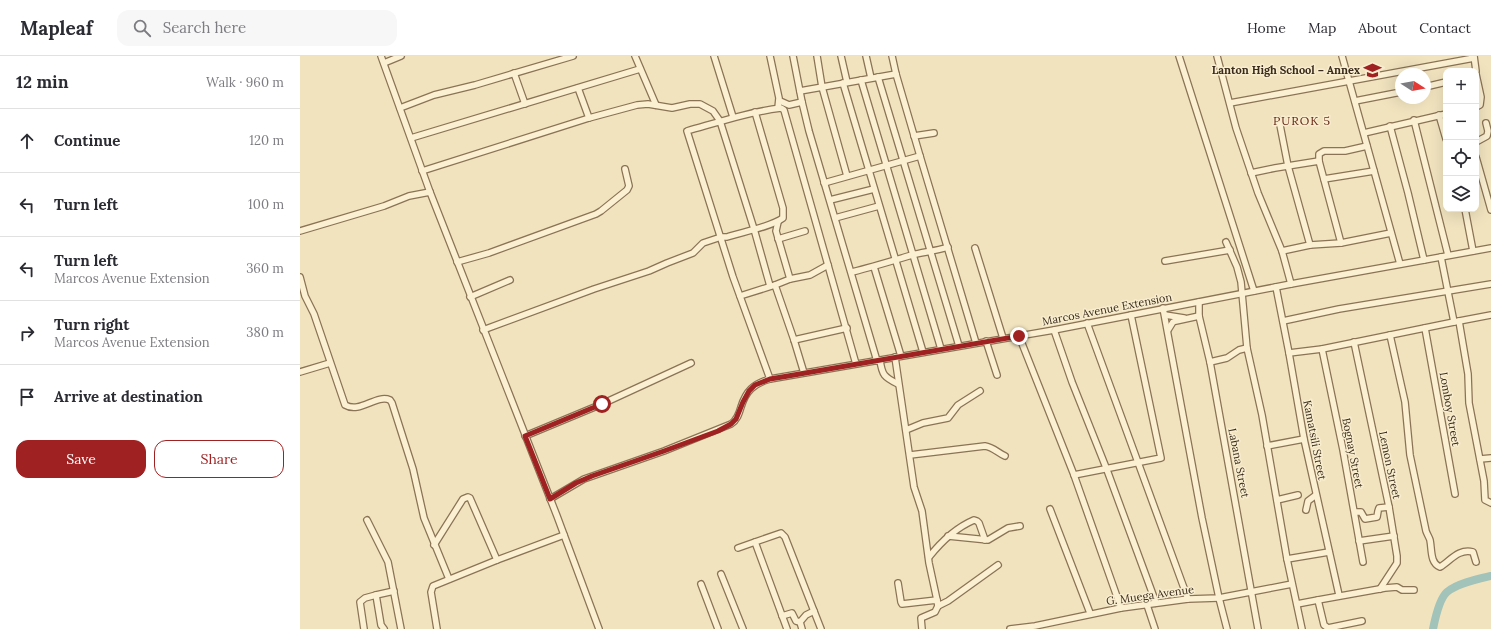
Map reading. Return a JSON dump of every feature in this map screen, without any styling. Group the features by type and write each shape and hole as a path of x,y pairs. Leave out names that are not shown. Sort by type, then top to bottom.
{"street":[{"path":"381,56 422,171 564,535 599,629"},
{"path":"384,63 401,56"},
{"path":"400,108 429,96 475,85 573,56"},
{"path":"635,56 656,105"},
{"path":"714,56 733,117"},
{"path":"770,56 780,101 778,108"},
{"path":"793,56 802,102 824,183 883,374 886,378 898,384"},
{"path":"816,56 822,86 847,176"},
{"path":"841,56 845,82 874,189 923,352"},
{"path":"866,56 871,78"},
{"path":"892,56 914,136 976,343"},
{"path":"1180,56 1254,291"},
{"path":"1217,56 1251,173 1282,251 1291,284"},
{"path":"1342,56 1400,264"},
{"path":"1230,103 1350,82 1474,57 1476,68"},
{"path":"411,138 640,69"},
{"path":"514,73 525,104"},
{"path":"800,91 896,74"},
{"path":"878,77 959,346"},
{"path":"861,80 941,349"},
{"path":"1431,86 1443,83"},
{"path":"578,88 589,118"},
{"path":"1479,90 1481,100 1479,106"},
{"path":"1355,101 1395,93"},
{"path":"780,101 789,105 802,102"},
{"path":"422,171 589,118 637,105 648,104 672,108 690,104 700,104 708,107 713,111 720,122 754,229 794,340 804,373"},
{"path":"770,379 733,277 723,243 724,237 687,131 733,117 778,108 782,108 784,110 856,364"},
{"path":"483,330 594,289 649,271 667,262 693,253 702,243 778,222 783,218 784,212 756,112"},
{"path":"1364,132 1443,114"},
{"path":"1439,115 1443,129"},
{"path":"1279,120 1288,166 1310,246"},
{"path":"1414,120 1448,256"},
{"path":"1479,140 1488,134 1486,123"},
{"path":"1390,126 1424,260"},
{"path":"914,136 934,133"},
{"path":"1341,243 1319,161 1319,154 1324,151 1345,150 1367,146"},
{"path":"824,183 920,156"},
{"path":"1251,173 1319,161"},
{"path":"1479,168 1491,210"},
{"path":"457,262 489,253 601,211 627,190 629,186 626,169"},
{"path":"1324,179 1374,171"},
{"path":"830,200 874,189"},
{"path":"300,231 384,206 414,195 430,192"},
{"path":"835,218 879,206"},
{"path":"1466,212 1473,251"},
{"path":"778,222 776,231 790,279"},
{"path":"769,225 776,231"},
{"path":"778,239 805,231"},
{"path":"1282,251 1341,243 1391,233"},
{"path":"1226,242 1239,273 1247,348 1267,446 1287,559 1302,629"},
{"path":"852,272 948,247"},
{"path":"975,248 1003,338"},
{"name":"Marcos Avenue Extension","path":"550,499 588,477 718,431 731,424 736,419 749,391 758,383 770,379 1054,330 1163,308 1491,248"},
{"path":"1164,261 1230,250"},
{"path":"1441,257 1468,374 1469,403 1484,480 1485,500 1491,503"},
{"path":"740,296 790,279 810,275 828,266"},
{"path":"874,267 898,357 898,384 914,487 922,511 938,603 935,612 922,618 922,629"},
{"path":"300,277 305,296 314,314 343,402 347,406 358,407 385,399 390,400 392,403 411,463 424,518 449,580"},
{"path":"470,297 510,280"},
{"path":"1283,321 1491,284"},
{"name":"Kamatsili Street","path":"1276,287 1304,439 1339,595"},
{"name":"Labana Street","path":"1199,302 1199,316 1210,362 1258,629"},
{"path":"1163,308 1202,518 1227,629"},
{"path":"1074,475 1106,470 1161,458 1131,315"},
{"path":"1165,315 1186,318"},
{"path":"1289,353 1354,342 1491,315"},
{"path":"1168,330 1173,322 1199,316"},
{"path":"1087,323 1188,599"},
{"path":"794,340 846,328"},
{"name":"Lomboy Street","path":"1425,328 1455,494"},
{"path":"1054,330 1072,382 1156,603"},
{"path":"1390,334 1405,402 1410,455 1426,531 1430,539 1432,558 1436,565 1440,567 1456,554 1471,551 1473,552 1476,562"},
{"path":"1019,336 1074,475 1121,608"},
{"path":"986,341 997,374"},
{"name":"Lemon Street","path":"1354,342 1389,507 1397,563 1380,589"},
{"path":"1210,362 1227,358 1240,350 1247,348"},
{"name":"Bognay Street","path":"1322,348 1355,512 1363,562"},
{"path":"300,372 330,363"},
{"path":"525,436 602,404 691,363"},
{"path":"906,430 924,422 948,418 958,405 980,391"},
{"path":"1267,446 1304,439"},
{"path":"910,455 985,446 992,448 1005,456"},
{"path":"1480,459 1491,458"},
{"path":"1276,500 1298,495"},
{"path":"1306,510 1308,501 1316,495"},
{"path":"434,545 463,499 468,497 470,498 497,560"},
{"path":"1355,512 1361,512 1365,520 1377,517 1379,508 1389,507"},
{"path":"1050,509 1090,613"},
{"path":"367,520 388,562 401,629"},
{"path":"929,557 948,536 974,520 977,520 986,540"},
{"path":"948,536 990,540 1008,528 1020,526"},
{"path":"738,548 783,534 820,629"},
{"path":"438,629 431,590 433,586 564,535"},
{"path":"1359,541 1394,536"},
{"path":"755,542 787,629"},
{"path":"1287,559 1329,552"},
{"path":"898,583 902,604 938,603 948,601 998,565"},
{"path":"721,574 743,629"},
{"path":"701,584 718,629"},
{"name":"G. Muega Avenue","path":"1010,629 1035,627 1090,613 1121,608 1188,599 1219,598 1292,584"},
{"path":"1297,604 1339,595 1380,589 1397,587 1402,590 1414,590"},
{"path":"364,629 360,602 365,598 394,591"},
{"path":"376,595 381,625 384,629"},
{"path":"1318,600 1326,628 1362,621"},
{"path":"1147,605 1155,629"},
{"path":"800,622 806,615 814,611"},
{"path":"782,616 792,613 796,621 800,622 802,629"}],"waterway":[{"path":"1433,629 1436,614 1444,595 1447,592 1462,584 1491,576"}],"place":[{"name":"Lanton High School – Annex","path":"1373,70"}],"district":[{"name":"PUROK 5","path":"1302,121"}],"route":[{"path":"602,404 525,436 550,499 576,483 592,476 718,431 735,422 749,391 758,383 770,379 1019,336"}]}
